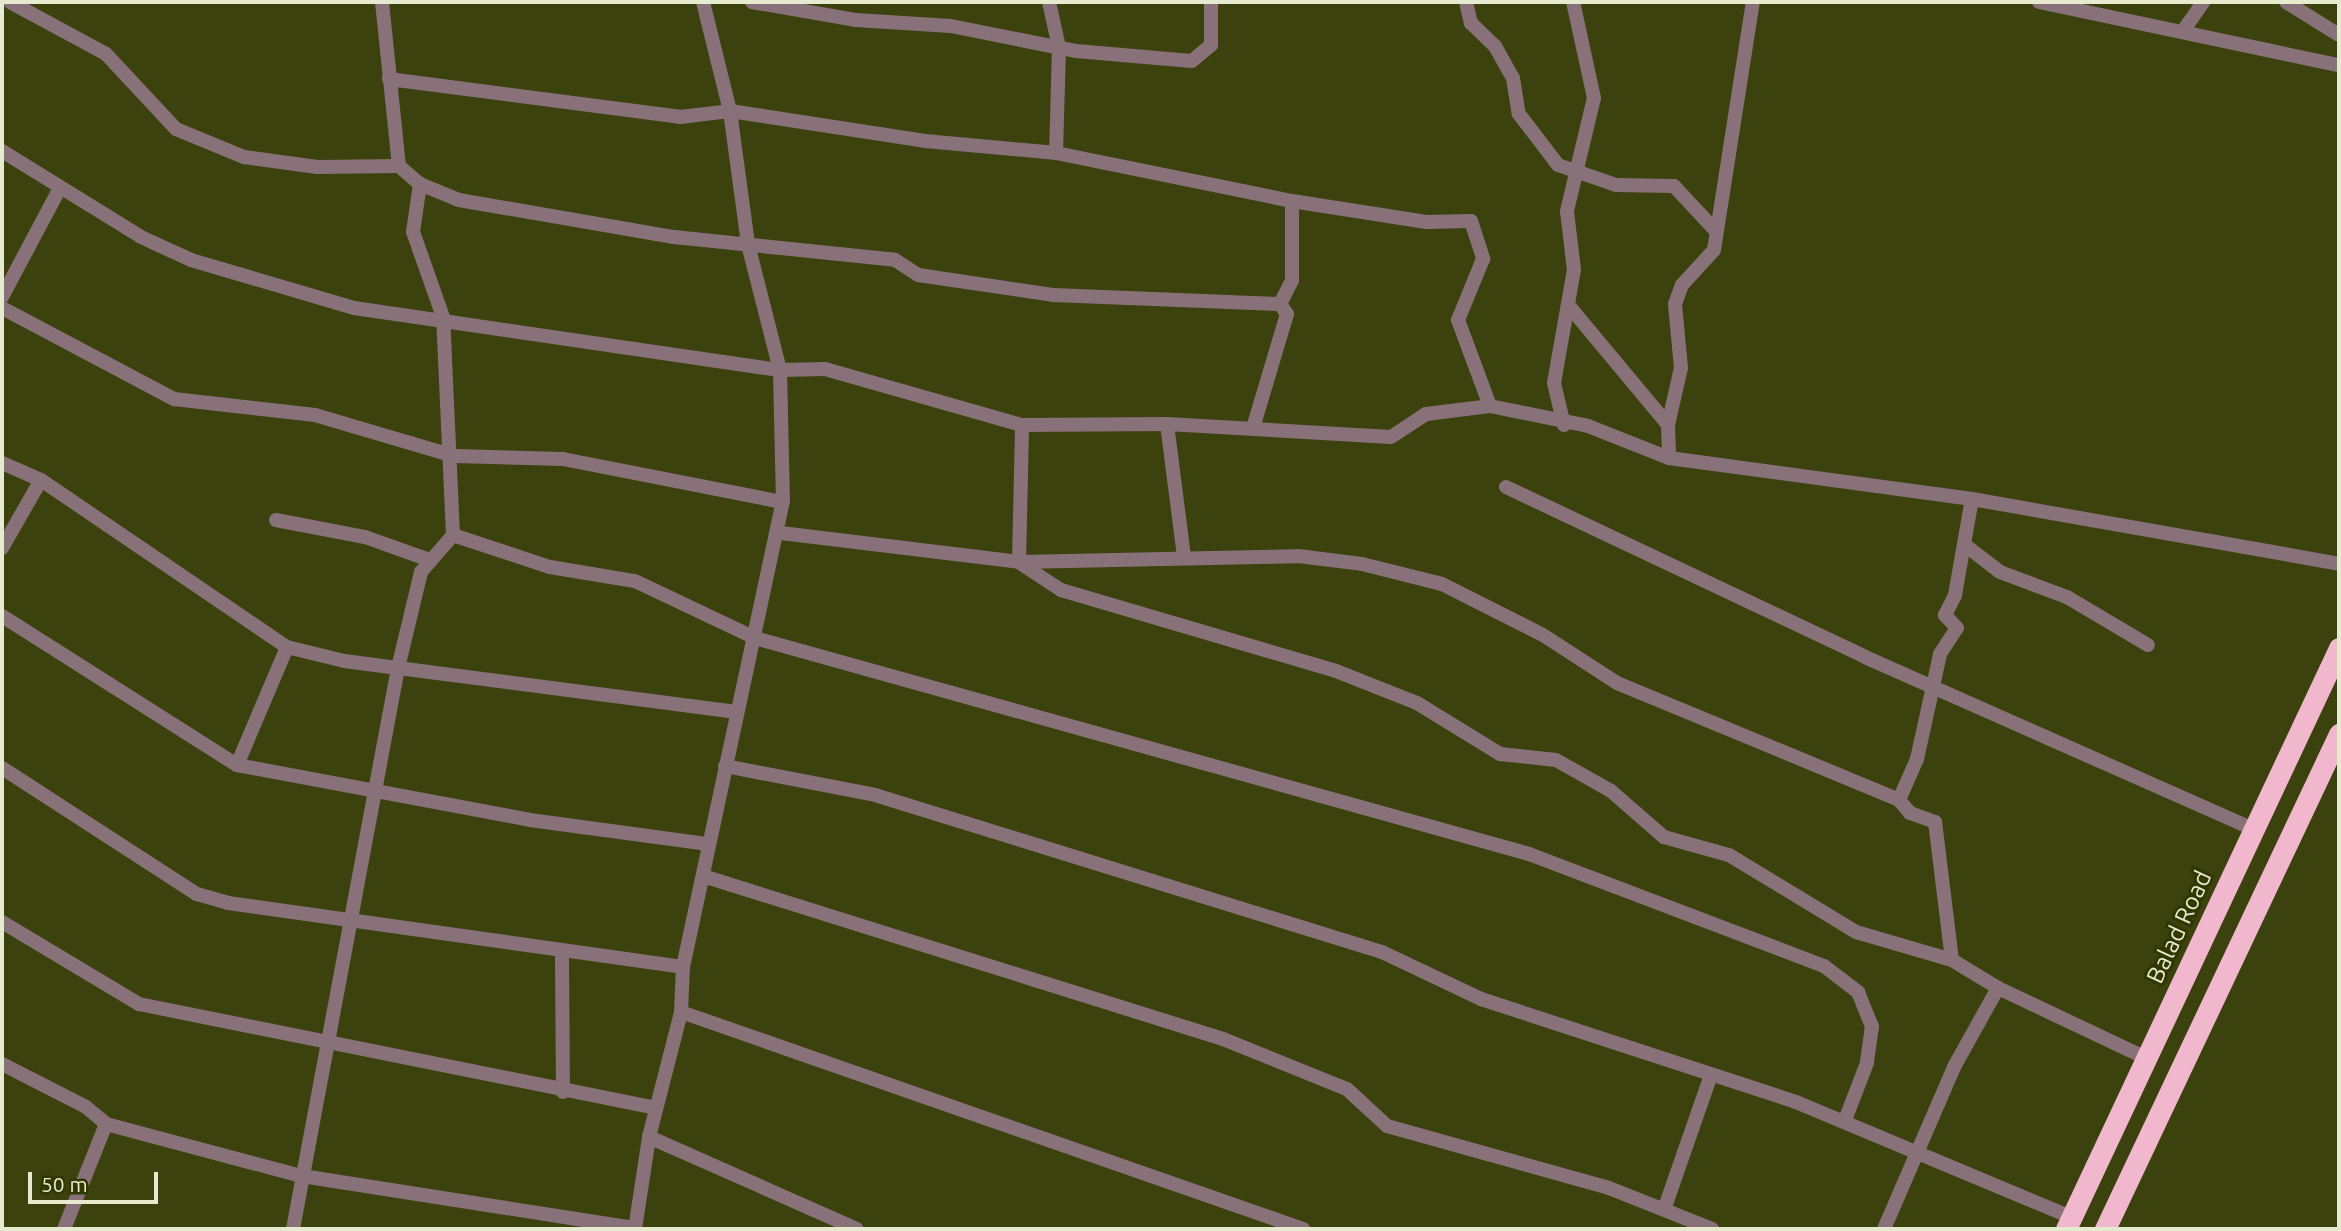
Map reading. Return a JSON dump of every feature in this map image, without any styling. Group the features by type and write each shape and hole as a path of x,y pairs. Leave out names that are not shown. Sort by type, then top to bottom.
{"highway":[{"name":"Balad Road","path":"2068,1223 2339,648"},
{"path":"2105,1229 2339,734"}],"street":[{"path":"10,2 106,54 176,129 225,151 317,167 399,166 420,184 459,200 748,244 895,260 918,275 1053,295 1280,304"},
{"path":"382,2 399,166"},
{"path":"2,1064 106,1124 302,1176 635,1228 649,1136 681,1012 683,967 704,876 708,844 781,533 783,502 780,370 748,244 730,111 703,2"},
{"path":"752,2 1059,47 1192,61 1211,45 1211,2"},
{"path":"1049,2 1059,47 1056,153"},
{"path":"1466,2 1471,23 1495,46 1513,78 1519,114 1558,166 1578,175 1616,185 1674,186 1715,230"},
{"path":"1564,425 1554,383 1574,270 1566,211 1578,175 1594,98 1573,2"},
{"path":"1669,457 1668,425 1681,368 1675,304 1682,285 1711,257 1753,2"},
{"path":"2039,2 2339,65"},
{"path":"2183,31 2203,2"},
{"path":"2286,2 2339,35"},
{"path":"389,79 680,117 730,111 925,141 1056,153 1292,201 1426,222 1471,221 1483,260 1458,320 1490,406"},
{"path":"2,151 60,188 191,260 354,309 443,317 780,370 825,369 1022,425 1167,424 1391,438 1426,414 1490,406 1564,425 1588,426 1669,457 1972,499 2339,564"},
{"path":"293,1229 327,1040 380,787 398,668 430,560 453,535 454,456 443,317 413,232 420,184"},
{"path":"2,297 60,188"},
{"path":"1280,304 1292,280 1292,201"},
{"path":"1253,428 1287,314 1280,304"},
{"path":"1569,306 1668,425"},
{"path":"2,308 174,399 315,415 454,456 563,459 783,502"},
{"path":"1167,424 1184,556"},
{"path":"1019,562 1022,425"},
{"path":"2,463 41,480 287,647 398,668 737,712"},
{"path":"2,548 41,480"},
{"path":"1506,487 1932,685 2254,829"},
{"path":"1899,800 1917,759 1940,654 1957,628 1945,615 1965,545 1972,499"},
{"path":"276,520 365,537 430,560"},
{"path":"781,533 1019,562 1184,556 1298,556 1442,584 1543,635 1617,682 1899,800 1910,814 1935,822 1952,960"},
{"path":"453,535 550,567 635,581 755,638 1529,854 1824,966 1858,992 1872,1026 1867,1063 1845,1121"},
{"path":"1965,545 2000,572 2067,597 2148,645"},
{"path":"1019,562 1061,590 1336,671 1417,703 1500,754 1556,760 1612,791 1664,837 1729,855 1856,932 1952,960 1998,988 2146,1058"},
{"path":"2,616 237,765 380,787 530,820 708,844"},
{"path":"237,765 287,647"},
{"path":"725,766 875,794 1145,874 1382,953 1481,999 1845,1121 1920,1151 2068,1223"},
{"path":"2,768 197,894 562,955 683,967"},
{"path":"704,876 1223,1039 1347,1089 1387,1126 1665,1207 1712,1229"},
{"path":"2,922 139,1004 656,1108"},
{"path":"562,955 563,1091"},
{"path":"1884,1229 1954,1068 1998,988"},
{"path":"681,1012 1303,1229"},
{"path":"1665,1207 1711,1075"},
{"path":"64,1229 106,1124"},
{"path":"649,1136 857,1229"}]}
